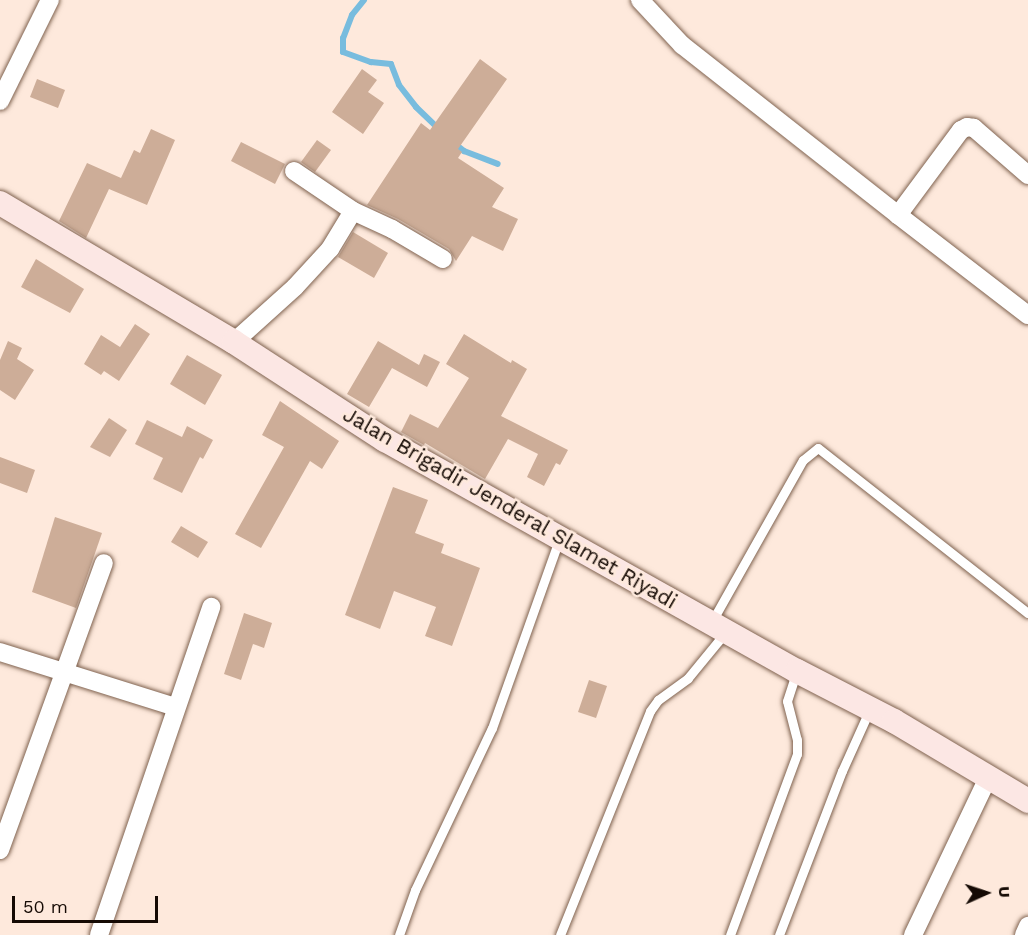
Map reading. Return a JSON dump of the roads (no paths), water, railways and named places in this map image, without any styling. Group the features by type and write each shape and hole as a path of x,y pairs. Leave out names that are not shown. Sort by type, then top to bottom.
{"main road":[{"name":"Jalan Brigadir Jenderal Slamet Riyadi","path":"0,203 234,342 385,440 559,540 797,671 870,708 1028,801"}],"street":[{"path":"0,101 50,0"},
{"path":"640,0 682,45 1028,315"},
{"path":"898,215 961,130 967,127 974,128 1028,175"},
{"path":"294,171 353,211 392,229 443,259"},
{"path":"234,342 295,287 330,249 353,211"},
{"path":"0,850 104,563"},
{"path":"99,935 211,607"},
{"path":"0,652 175,707"},
{"path":"913,935 988,778"},
{"path":"1024,935 1028,926"}],"lane":[{"path":"560,935 650,711 658,700 688,678 719,627 803,460 818,448 1028,613"},
{"path":"399,935 415,890 492,728 559,540"},
{"path":"730,935 797,754 797,740 787,701 797,671"},
{"path":"779,935 842,771 870,708"}],"waterway":[{"path":"364,0 352,15 343,38 343,52 371,62 391,64 399,85 416,107 440,130"},
{"path":"454,143 464,151 498,164"}]}
